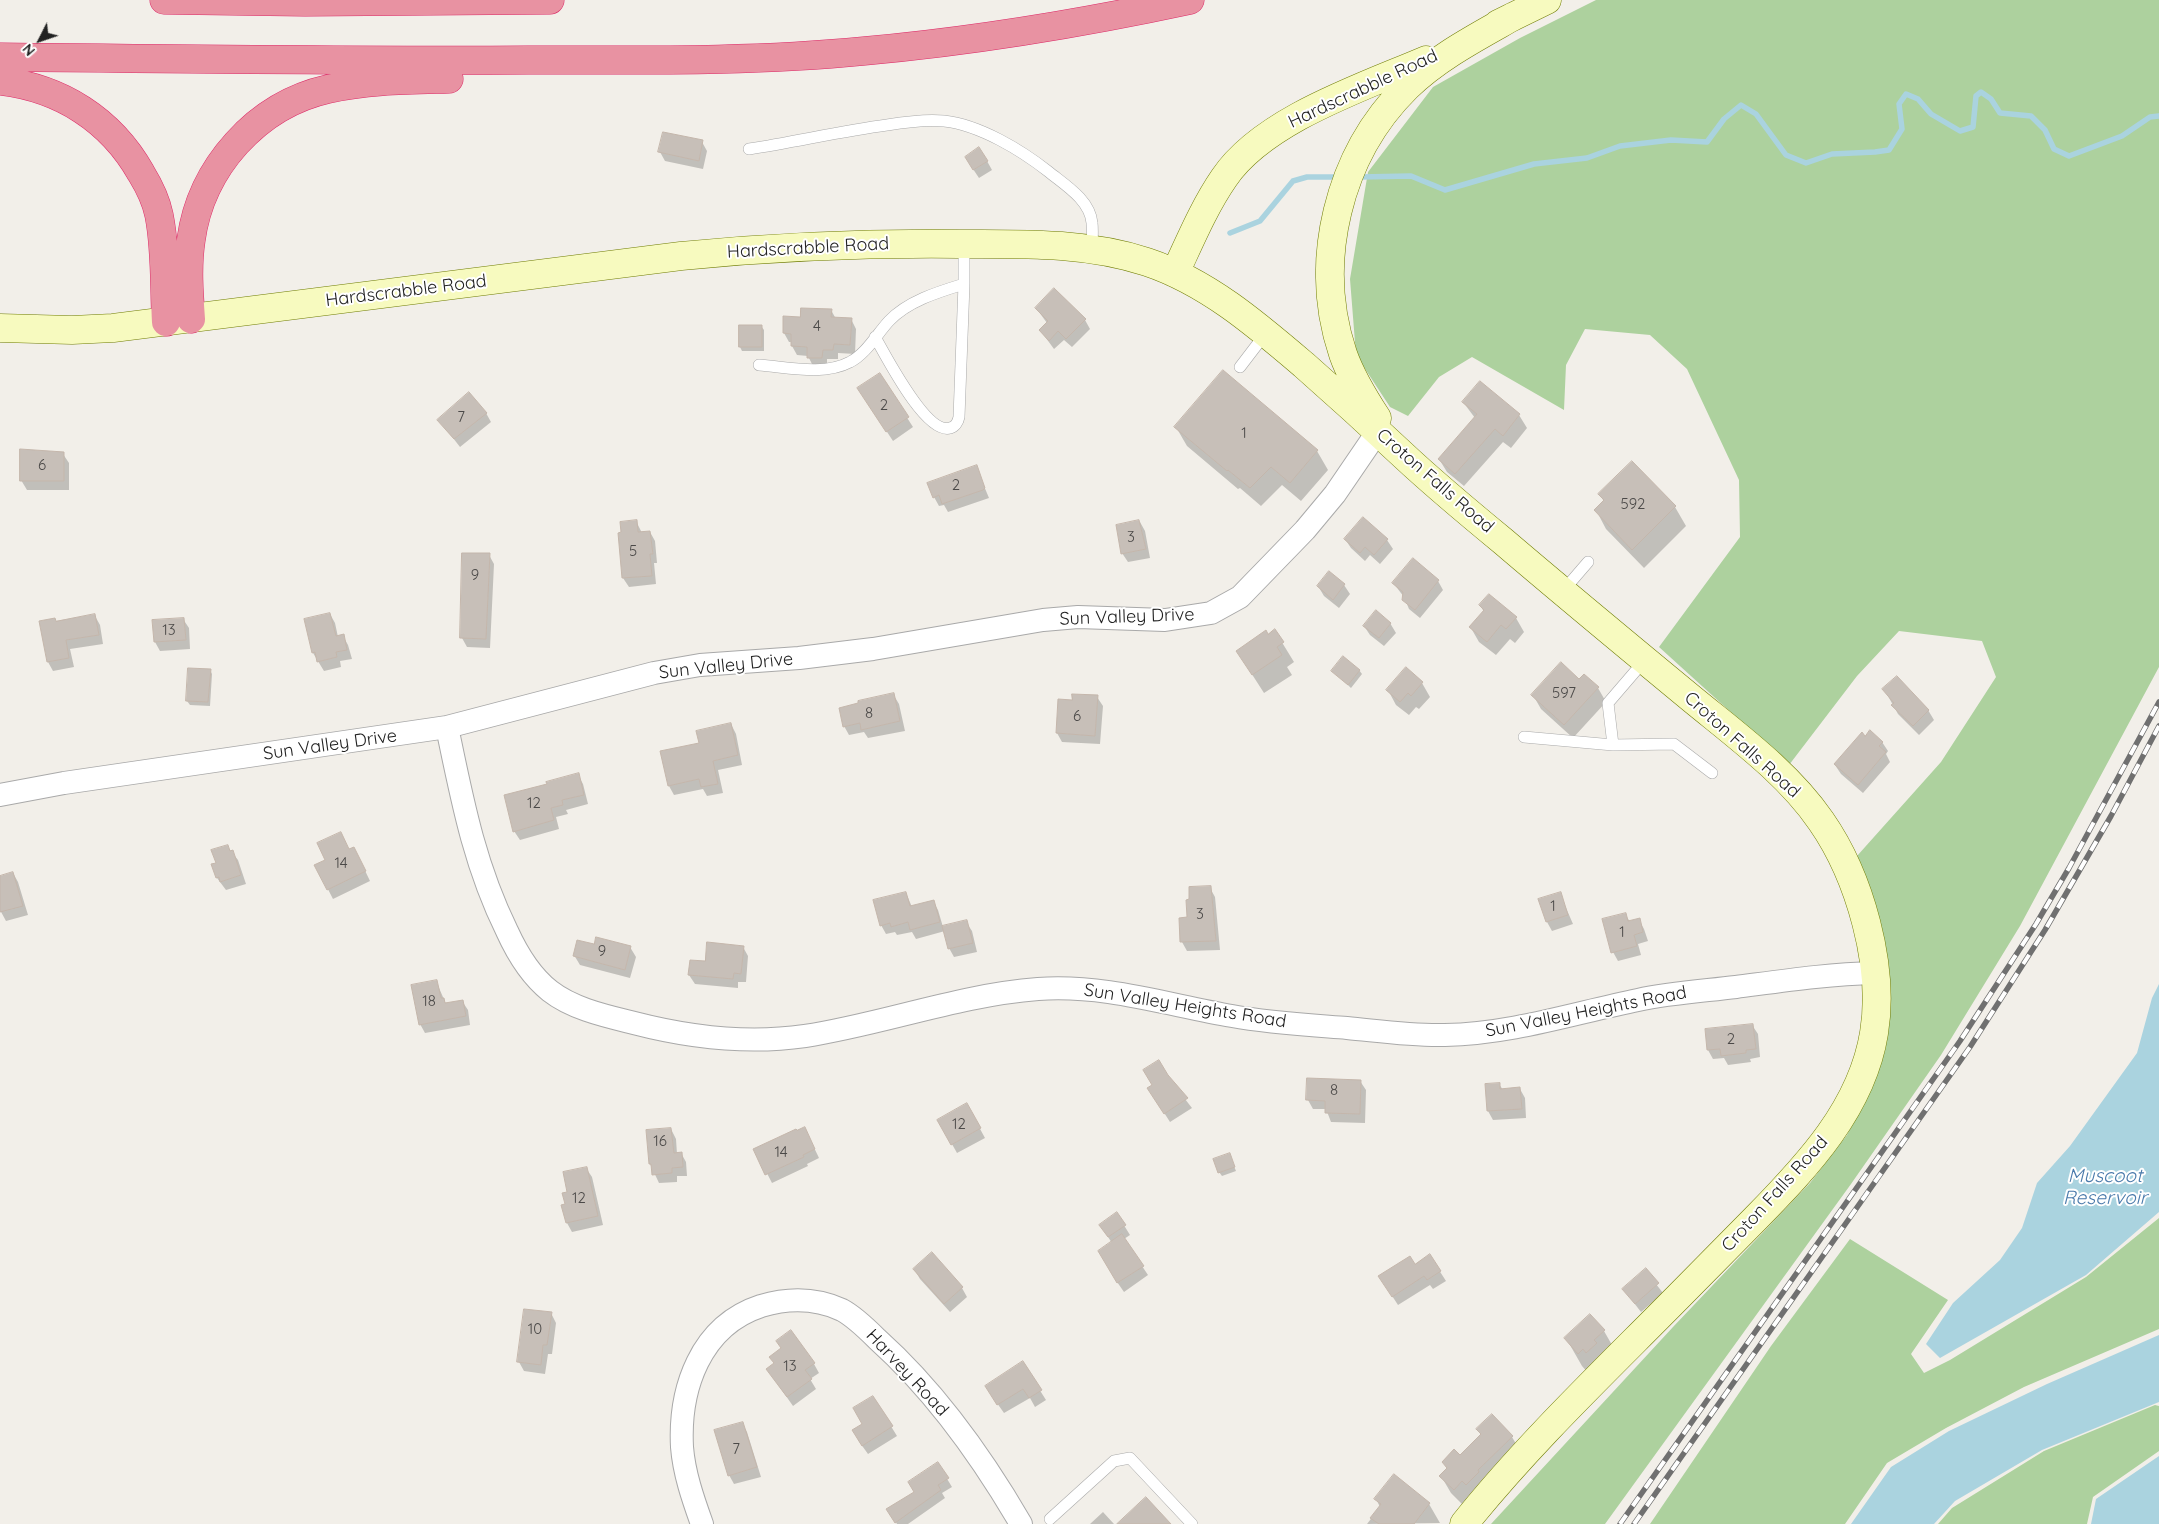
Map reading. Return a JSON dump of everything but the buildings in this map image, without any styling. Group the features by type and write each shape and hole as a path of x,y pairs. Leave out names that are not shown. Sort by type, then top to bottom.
{"highway":[{"path":"164,0 305,2 550,0"},
{"path":"0,57 356,61 721,60 862,52 998,36 1069,25 1190,0"},
{"path":"178,321 189,265 191,239 197,212 206,190 216,169 232,147 250,129 273,111 299,98 328,89 360,84 412,80 478,79 531,60"},
{"path":"0,81 43,90 74,103 99,120 112,133 135,163 150,188 158,213 178,321"}],"main road":[{"path":"1408,459 1376,417 1356,385 1344,354 1335,321 1330,262 1333,232 1339,205 1358,153 1388,106 1426,70 1448,54 1514,16 1547,0"},
{"name":"Hardscrabble Road","path":"0,328 72,330 178,321 681,256 794,247 1033,244 1092,249 1144,261 1175,273 1210,200 1225,176 1261,140 1315,108 1429,58 1514,16"},
{"name":"Croton Falls Road","path":"1175,273 1207,290 1266,332 1408,459 1751,748 1802,798 1822,822 1838,850 1862,910 1875,973 1874,1032 1868,1060 1857,1088 1826,1139 1781,1192 1557,1420 1482,1501 1464,1524"}],"street":[{"name":"Sun Valley Drive","path":"0,795 64,783 447,727 654,673 700,665 799,658 864,650 1043,620 1078,618 1165,620 1211,614 1240,597 1305,530 1335,494 1378,431"},
{"name":"Sun Valley Heights Road","path":"447,727 469,831 481,874 515,948 532,972 550,991 572,1004 602,1015 676,1032 764,1039 804,1036 991,994 1038,989 1076,988 1120,993 1234,1017 1278,1023 1443,1036 1513,1029 1644,998 1678,993 1817,976 1875,973"},
{"name":"Harvey Road","path":"702,1524 686,1474 682,1448 682,1422 686,1393 692,1371 703,1350 717,1333 735,1318 754,1308 776,1301 800,1300 824,1303 844,1311 892,1352 923,1385 954,1424 981,1461 1021,1524"}],"lane":[{"path":"749,149 862,128 909,122 944,121 973,129 1004,141 1026,154 1073,192 1087,207 1092,221 1092,249"},
{"path":"875,337 921,412 936,426 943,429 950,428 958,422 964,244"},
{"path":"759,365 829,369 850,362 861,354 902,310 920,300 964,284"},
{"path":"1240,367 1266,332"},
{"path":"1563,591 1588,562"},
{"path":"1613,745 1608,703 1645,660"},
{"path":"1524,737 1613,745 1674,744 1712,773"},
{"path":"1050,1519 1114,1461 1130,1458 1192,1524"}],"green space":[{"path":"1596,0 2159,0 2159,667 2020,926 1941,1055 1851,1184 1605,1524 1491,1524 1673,1327 1810,1183 1847,1135 1885,1051 1890,997 1870,895 1857,856 1941,762 1996,677 1982,641 1899,631 1857,676 1789,765 1659,647 1740,537 1739,480 1687,369 1650,335 1585,329 1566,365 1564,410 1472,357 1439,377 1408,416 1390,407 1356,355 1350,279 1368,172 1433,87 1520,38"},
{"path":"2159,1218 2159,1329 2024,1387 1946,1428 1887,1463 1845,1524 1650,1524 1771,1346 1850,1239 1948,1300 1911,1354 1924,1373 1950,1360 2086,1277"},
{"path":"2155,1405 2159,1406 2159,1451 2093,1497 2087,1524 1938,1524 1952,1508 2044,1451"}],"water":[{"name":"Muscoot Reservoir","path":"2159,984 2159,1212 2086,1275 1940,1358 1926,1344 1953,1303 2000,1260 2022,1228 2037,1183 2070,1146 2137,1053 2152,998"},
{"path":"2159,1335 2159,1402 2042,1450 1955,1501 1934,1524 1851,1524 1891,1467 1949,1431 2047,1384"},
{"path":"2159,1456 2159,1524 2091,1524 2096,1499"}],"waterway":[{"path":"1360,177 1411,176 1445,190 1534,164 1587,158 1620,146 1671,140 1707,142 1724,119 1741,105 1756,114 1786,155 1806,163 1832,154 1889,150 1902,129 1899,104 1906,94 1918,99 1931,114 1960,131 1973,127 1976,96 1981,92 1991,99 2000,113 2031,116 2045,130 2054,149 2069,156 2122,136 2150,117 2159,116"},
{"path":"1230,233 1260,221 1293,181 1307,177 1336,177"}],"railway":[{"path":"1620,1524 1960,1041 2036,924 2069,868 2159,702"},
{"path":"1634,1524 1970,1047 2045,930 2111,816 2159,726"}]}
